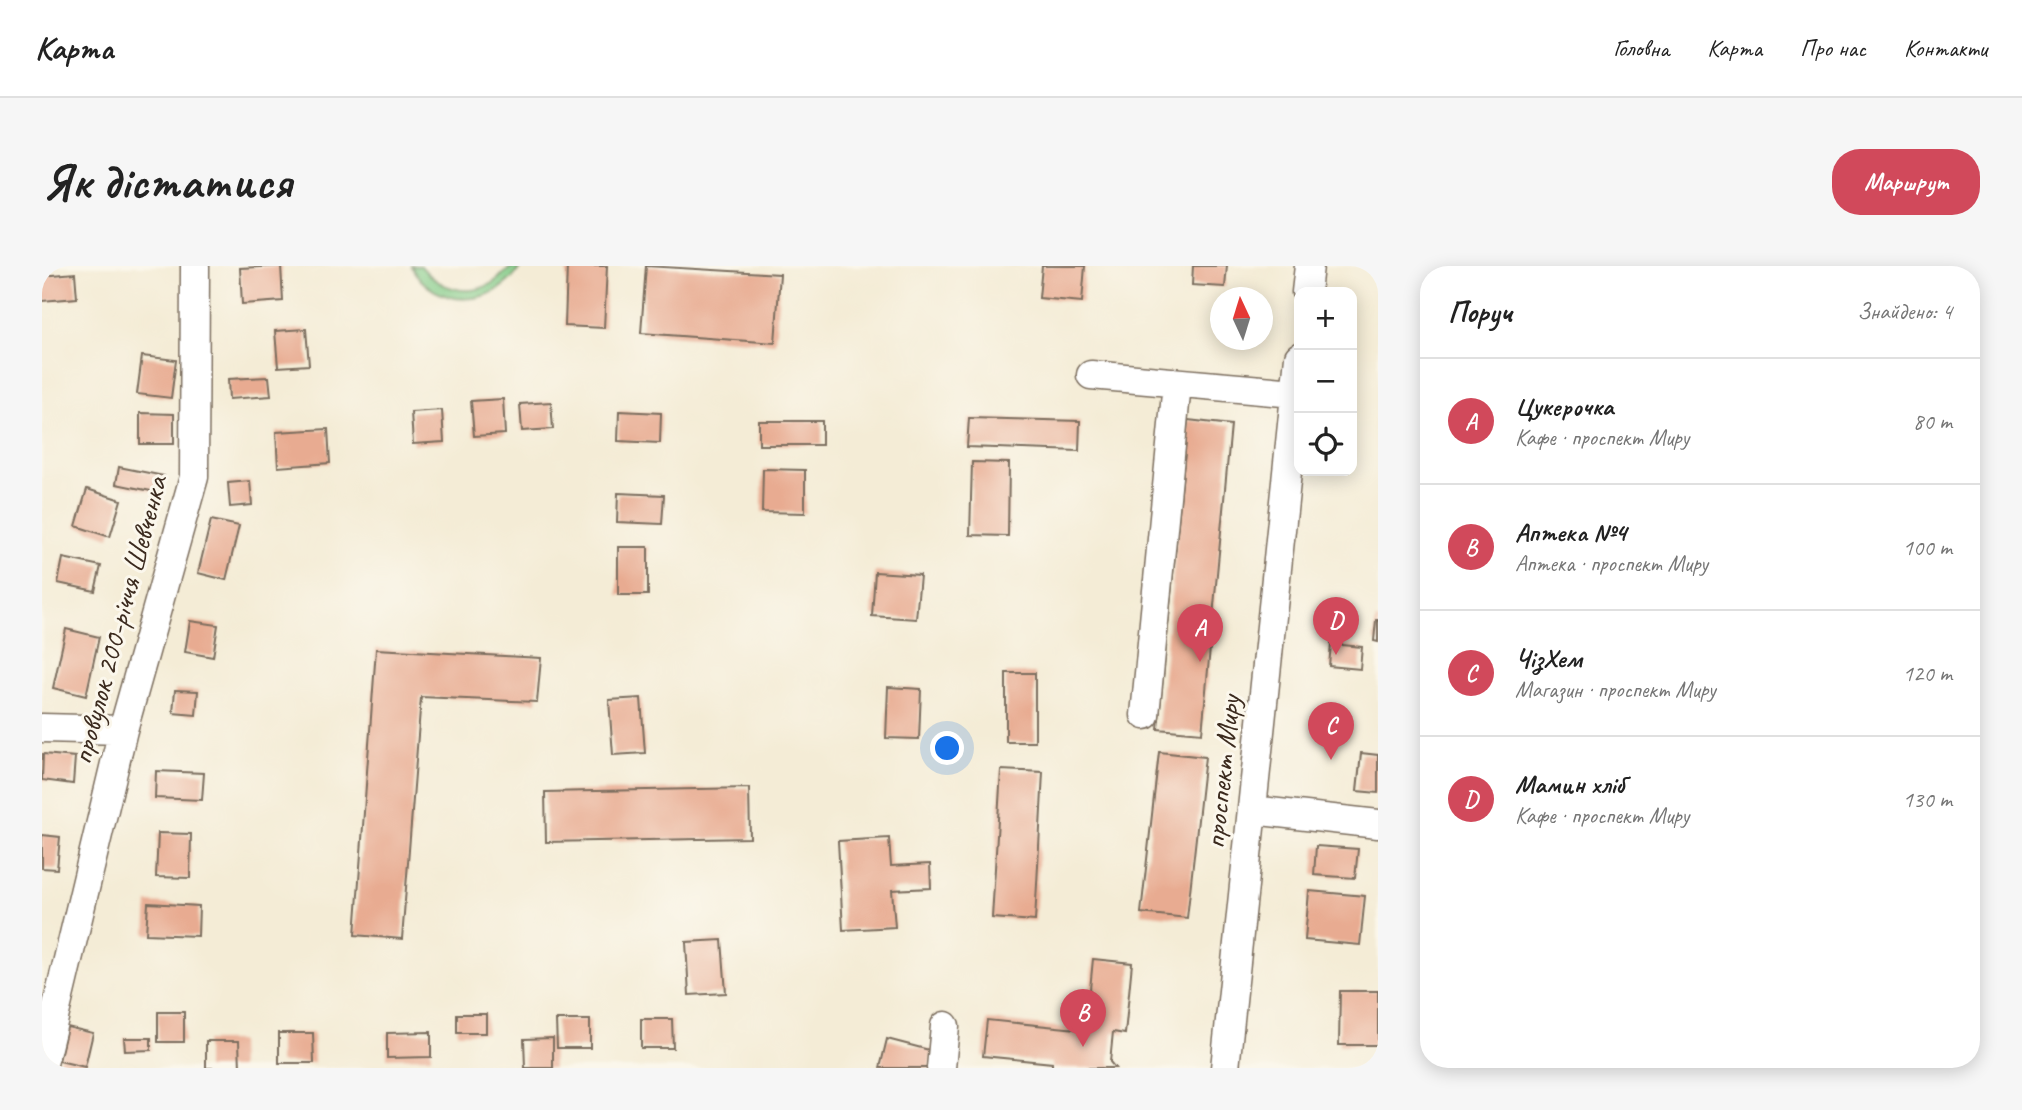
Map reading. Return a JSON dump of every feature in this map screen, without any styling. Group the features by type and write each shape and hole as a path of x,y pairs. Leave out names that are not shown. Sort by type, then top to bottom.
{"street":[{"name":"провулок 200-річчя Шевченка","path":"42,1068 123,730 194,477 195,266"},
{"path":"1307,287 1309,266"},
{"path":"1091,375 1294,393"},
{"path":"1145,715 1177,383"},
{"name":"проспект Миру","path":"1225,1068 1294,412"},
{"path":"42,728 123,730"},
{"path":"1252,810 1378,824"},
{"path":"941,1068 945,1026"}],"green space":[{"path":"411,266 421,266 445,285 465,290 484,287 509,269 521,266 510,280 497,290 466,299 435,291 422,281"}],"building":[{"path":"281,266 283,301 242,304 240,268"},
{"path":"567,266 607,266 604,328 565,326"},
{"path":"646,266 780,274 775,343 641,333"},
{"path":"1042,266 1085,266 1082,302 1039,298"},
{"path":"1193,266 1227,266 1225,287 1192,285"},
{"path":"75,273 77,298 42,301 42,276"},
{"path":"306,329 309,365 278,367 275,331"},
{"path":"142,356 176,360 171,398 137,394"},
{"path":"269,377 271,396 229,399 228,379"},
{"path":"503,399 505,434 474,436 471,401"},
{"path":"551,402 553,429 522,431 520,404"},
{"path":"442,410 444,442 413,444 411,412"},
{"path":"619,411 661,413 660,443 618,441"},
{"path":"140,413 174,414 174,444 140,444"},
{"path":"969,418 1080,421 1079,451 967,447"},
{"path":"1188,420 1231,425 1202,733 1158,729"},
{"path":"759,421 822,421 822,445 759,445"},
{"path":"328,429 330,463 278,467 276,432"},
{"path":"972,462 1009,463 1008,536 970,535"},
{"path":"119,467 164,476 161,493 116,484"},
{"path":"763,469 805,470 805,513 762,512"},
{"path":"250,481 252,505 230,507 228,483"},
{"path":"87,489 121,500 110,537 76,526"},
{"path":"618,493 664,495 662,524 617,522"},
{"path":"211,520 239,526 226,580 198,573"},
{"path":"618,547 648,547 648,595 618,595"},
{"path":"63,558 101,566 95,591 58,583"},
{"path":"875,572 920,575 916,619 872,616"},
{"path":"1378,620 1378,642 1374,641"},
{"path":"190,621 218,625 213,657 185,652"},
{"path":"66,629 99,637 86,696 53,688"},
{"path":"1331,644 1362,647 1360,669 1329,666"},
{"path":"376,649 541,658 537,702 421,697 402,939 355,935"},
{"path":"1006,673 1035,673 1035,742 1006,742"},
{"path":"888,687 921,689 919,739 886,738"},
{"path":"175,690 198,691 196,715 173,713"},
{"path":"641,698 645,753 613,755 609,700"},
{"path":"1159,752 1205,757 1187,918 1141,913"},
{"path":"1361,753 1378,755 1378,793 1357,791"},
{"path":"43,754 75,757 73,784 42,780"},
{"path":"1001,770 1043,772 1035,921 992,918"},
{"path":"156,771 204,773 202,800 155,798"},
{"path":"749,788 750,838 546,842 545,792"},
{"path":"158,833 191,834 190,878 156,877"},
{"path":"42,835 60,837 57,869 42,868"},
{"path":"889,838 891,866 930,864 931,888 892,890 895,927 843,930 838,841"},
{"path":"1316,846 1358,849 1355,878 1314,875"},
{"path":"1309,891 1365,896 1360,945 1305,940"},
{"path":"148,903 199,906 198,936 146,934"},
{"path":"722,940 726,993 689,995 686,942"},
{"path":"1093,959 1132,963 1125,1034 1113,1032 1110,1062 1115,1068 1052,1068 1052,1063 983,1056 987,1020 1086,1030"},
{"path":"1340,991 1378,991 1378,1045 1339,1045"},
{"path":"158,1012 184,1012 184,1042 158,1042"},
{"path":"457,1014 486,1014 486,1033 457,1033"},
{"path":"641,1019 672,1019 673,1048 641,1048"},
{"path":"556,1020 590,1020 590,1048 557,1048"},
{"path":"67,1027 93,1033 85,1067 59,1061"},
{"path":"431,1032 431,1057 387,1058 387,1033"},
{"path":"279,1033 313,1033 314,1063 279,1063"},
{"path":"124,1038 151,1038 151,1050 125,1051"},
{"path":"553,1038 553,1068 525,1068 524,1039"},
{"path":"887,1039 933,1051 929,1068 880,1068"},
{"path":"206,1041 239,1041 240,1068 206,1068"}],"place":[{"name":"Мамин хліб","path":"1336,655"},
{"name":"Цукерочка","path":"1200,662"},
{"name":"ЧізХем","path":"1331,760"},
{"name":"Аптека №4","path":"1083,1047"}]}
